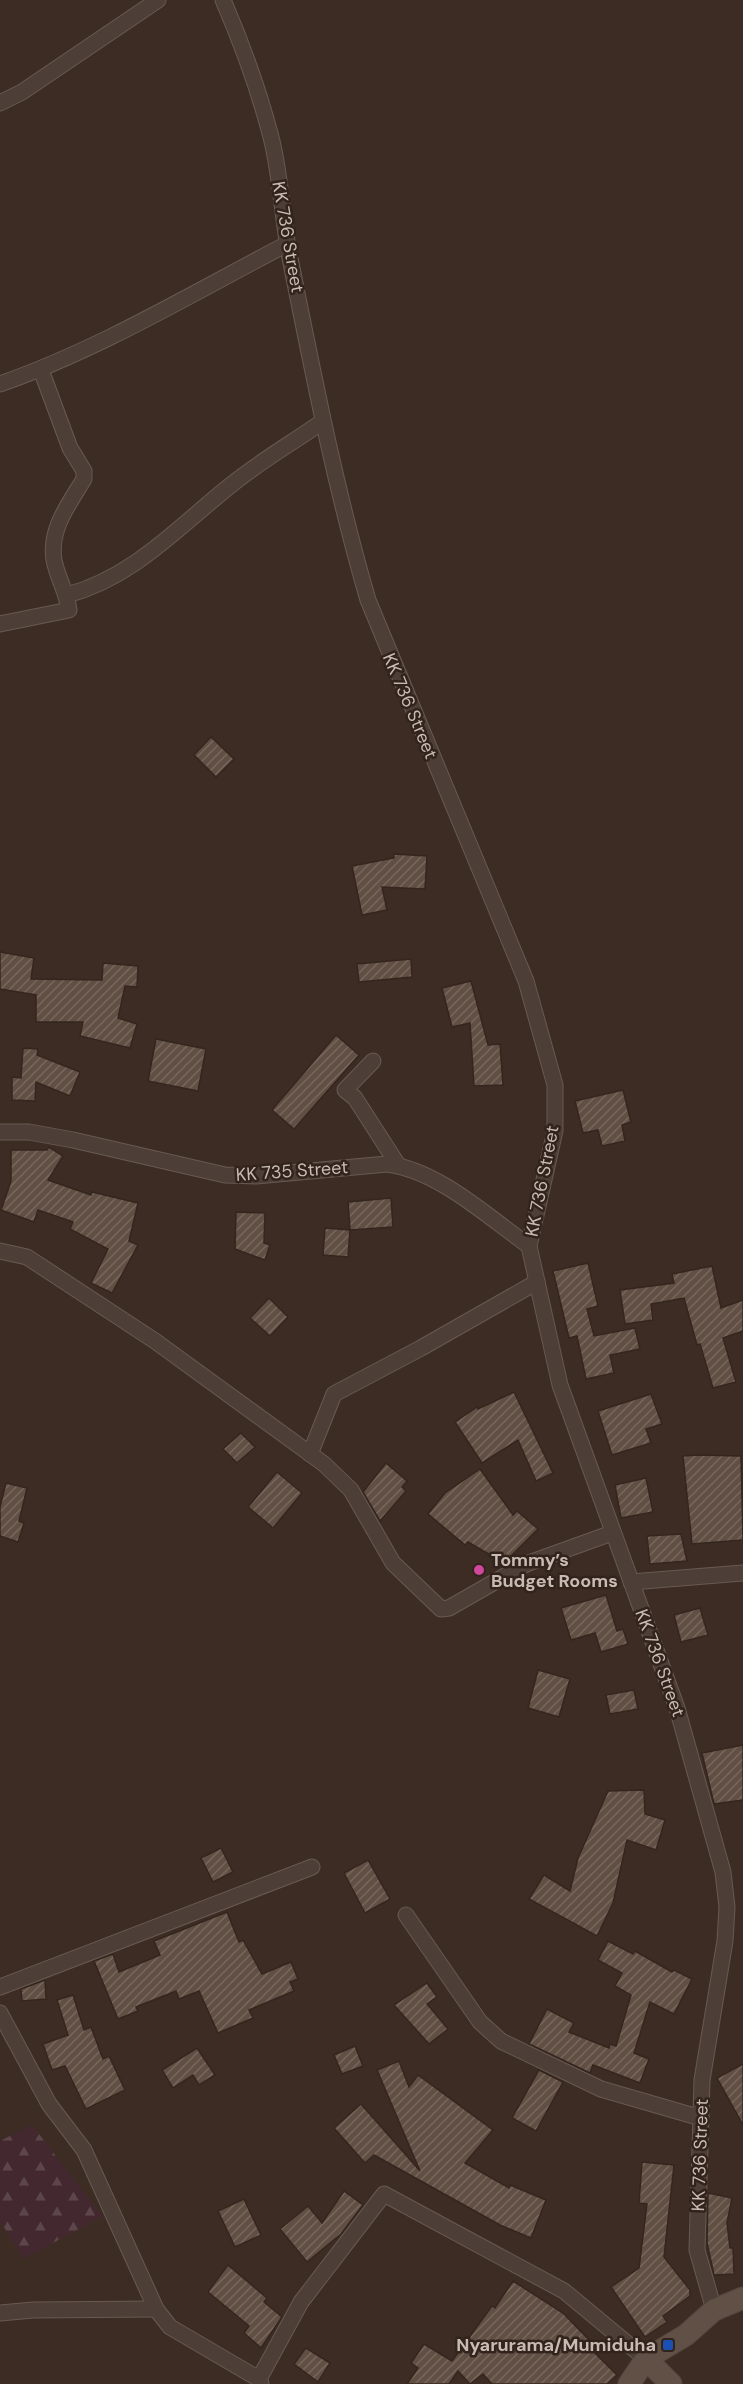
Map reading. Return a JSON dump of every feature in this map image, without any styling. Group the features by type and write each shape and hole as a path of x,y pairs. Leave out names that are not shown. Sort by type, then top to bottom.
{"main road":[{"path":"628,2384 646,2359 686,2335 714,2310 743,2298"},
{"path":"646,2359 671,2384"}],"street":[{"path":"0,104 22,92 158,0"},
{"name":"KK 736 Street","path":"223,0 239,38 272,138 287,244 322,422 350,539 368,600 526,981 555,1084 555,1131 529,1246 560,1385 677,1708 723,1872 727,1907 725,1941 702,2080 697,2250 714,2310"},
{"path":"0,384 41,370 287,244"},
{"path":"0,624 69,610 67,595 54,561 55,530 84,479 84,471 70,448 41,370"},
{"path":"67,595 87,590 153,552 231,484 322,422"},
{"path":"373,1061 345,1090 355,1098 398,1165"},
{"name":"KK 735 Street","path":"0,1132 29,1132 73,1140 225,1175 256,1176 353,1166 408,1166 432,1178 529,1246"},
{"path":"0,1251 27,1257 155,1341 310,1454 351,1490 393,1563 441,1609 449,1608 526,1564 612,1533"},
{"path":"310,1454 334,1394 422,1348 537,1282"},
{"path":"631,1582 743,1573"},
{"path":"0,1987 312,1867"},
{"path":"406,1915 480,2022 501,2041 601,2089 701,2118"},
{"path":"0,2013 49,2104 84,2150 156,2309 170,2327 260,2382 301,2302 384,2194 564,2290 646,2359"},
{"path":"0,2313 33,2310 156,2309"}],"green space":[{"path":"32,2125 102,2216 24,2259 0,2221 0,2141"}],"building":[{"path":"211,737 234,759 216,777 194,755"},
{"path":"394,854 427,856 425,889 382,887 387,910 362,915 352,866 394,858"},
{"path":"0,952 34,958 31,979 102,980 103,963 138,966 137,987 125,986 118,1018 137,1024 130,1048 80,1036 83,1022 36,1022 36,995 0,989"},
{"path":"411,959 412,977 359,982 357,964"},
{"path":"471,981 488,1045 500,1044 503,1085 474,1086 470,1023 452,1027 442,988"},
{"path":"336,1035 359,1055 294,1129 272,1110"},
{"path":"156,1039 206,1049 198,1091 148,1081"},
{"path":"23,1048 38,1049 37,1055 80,1072 70,1096 36,1082 35,1101 12,1100 12,1077 21,1078"},
{"path":"623,1090 631,1122 622,1125 625,1141 602,1146 598,1130 583,1133 575,1101"},
{"path":"49,1147 63,1156 48,1180 91,1195 92,1192 138,1203 129,1241 138,1245 112,1293 91,1283 108,1249 70,1229 73,1222 38,1210 34,1222 1,1210 11,1181 11,1150 47,1150"},
{"path":"391,1198 393,1227 350,1230 348,1202"},
{"path":"236,1212 265,1213 264,1243 270,1245 265,1260 235,1249"},
{"path":"325,1228 350,1230 348,1257 323,1255"},
{"path":"588,1263 598,1306 587,1309 594,1336 635,1328 640,1349 610,1355 614,1373 586,1379 577,1336 569,1338 553,1271"},
{"path":"712,1266 721,1308 743,1300 743,1331 723,1338 736,1382 713,1388 700,1344 697,1345 684,1298 651,1304 653,1320 625,1324 620,1290 674,1283 672,1274"},
{"path":"269,1298 288,1317 270,1336 250,1318"},
{"path":"514,1392 553,1473 536,1481 518,1440 482,1463 455,1422 477,1407 478,1409"},
{"path":"651,1394 662,1424 646,1429 651,1443 612,1455 598,1411"},
{"path":"241,1433 255,1447 237,1463 223,1449"},
{"path":"683,1456 741,1456 743,1540 692,1544"},
{"path":"386,1463 407,1481 402,1487 406,1491 380,1521 363,1492"},
{"path":"480,1469 513,1515 517,1511 538,1529 504,1563 468,1542 465,1545 428,1514 445,1493"},
{"path":"277,1472 302,1493 273,1528 248,1507"},
{"path":"646,1478 653,1512 621,1518 615,1485"},
{"path":"6,1483 27,1488 19,1521 24,1523 18,1542 0,1536 0,1507"},
{"path":"681,1534 687,1561 650,1564 647,1536"},
{"path":"606,1595 617,1631 623,1629 628,1644 601,1652 595,1633 571,1640 561,1608"},
{"path":"700,1608 708,1635 681,1642 674,1615"},
{"path":"538,1670 570,1679 559,1717 528,1708"},
{"path":"634,1690 638,1709 610,1714 606,1695"},
{"path":"743,1745 743,1800 714,1804 702,1753"},
{"path":"644,1790 645,1814 665,1820 656,1850 627,1840 613,1903 597,1936 529,1899 544,1875 570,1891 578,1858 608,1791"},
{"path":"221,1848 233,1872 213,1882 201,1858"},
{"path":"368,1860 390,1899 365,1913 344,1873"},
{"path":"227,1912 239,1942 243,1940 262,1974 291,1962 298,1979 290,1982 294,1991 249,2010 253,2018 218,2033 199,1991 179,1999 176,1991 136,2007 138,2011 118,2019 94,1961 113,1954 119,1972 160,1955 154,1941"},
{"path":"608,1941 633,1954 635,1951 672,1972 674,1970 692,1979 674,2014 650,2002 634,2053 649,2059 640,2083 593,2065 590,2073 529,2044 547,2009 574,2023 569,2032 609,2048 610,2044 616,2046 631,1995 615,1986 622,1973 598,1960"},
{"path":"45,1980 46,1999 22,2001 21,1989"},
{"path":"427,1983 437,1997 427,2004 448,2029 429,2044 394,2005"},
{"path":"73,1995 84,2030 91,2027 103,2059 109,2056 125,2090 86,2109 65,2066 52,2070 43,2044 68,2035 57,2000"},
{"path":"355,2046 363,2066 342,2074 334,2055"},
{"path":"197,2048 215,2075 199,2085 193,2075 173,2088 162,2070"},
{"path":"399,2061 409,2087 418,2075 493,2130 465,2163 509,2188 510,2185 546,2200 531,2238 500,2225 374,2155 365,2163 334,2128 361,2104 420,2171 377,2070"},
{"path":"743,2064 743,2125 717,2078"},
{"path":"539,2070 563,2082 536,2131 512,2118"},
{"path":"642,2162 674,2165 664,2257 690,2290 690,2296 663,2316 667,2322 645,2337 611,2287 639,2268 647,2204 639,2203"},
{"path":"344,2191 363,2205 341,2234 307,2262 280,2229 308,2206 322,2223"},
{"path":"708,2193 732,2198 727,2223 730,2248 733,2248 734,2274 714,2275 707,2243"},
{"path":"244,2199 261,2235 235,2247 218,2211"},
{"path":"228,2265 267,2298 264,2302 282,2317 261,2348 244,2333 249,2326 208,2292"},
{"path":"513,2281 563,2313 593,2344 589,2347 617,2375 607,2384 492,2384 483,2374 470,2384 458,2371 449,2384 407,2384 418,2368 411,2363 424,2344 452,2361 492,2306 495,2308"},
{"path":"306,2348 330,2363 318,2382 294,2364"}],"place":[{"name":"Tommy’s Budget Rooms","path":"479,1570"},
{"name":"Nyarurama/Mumiduha","path":"668,2345"}]}
